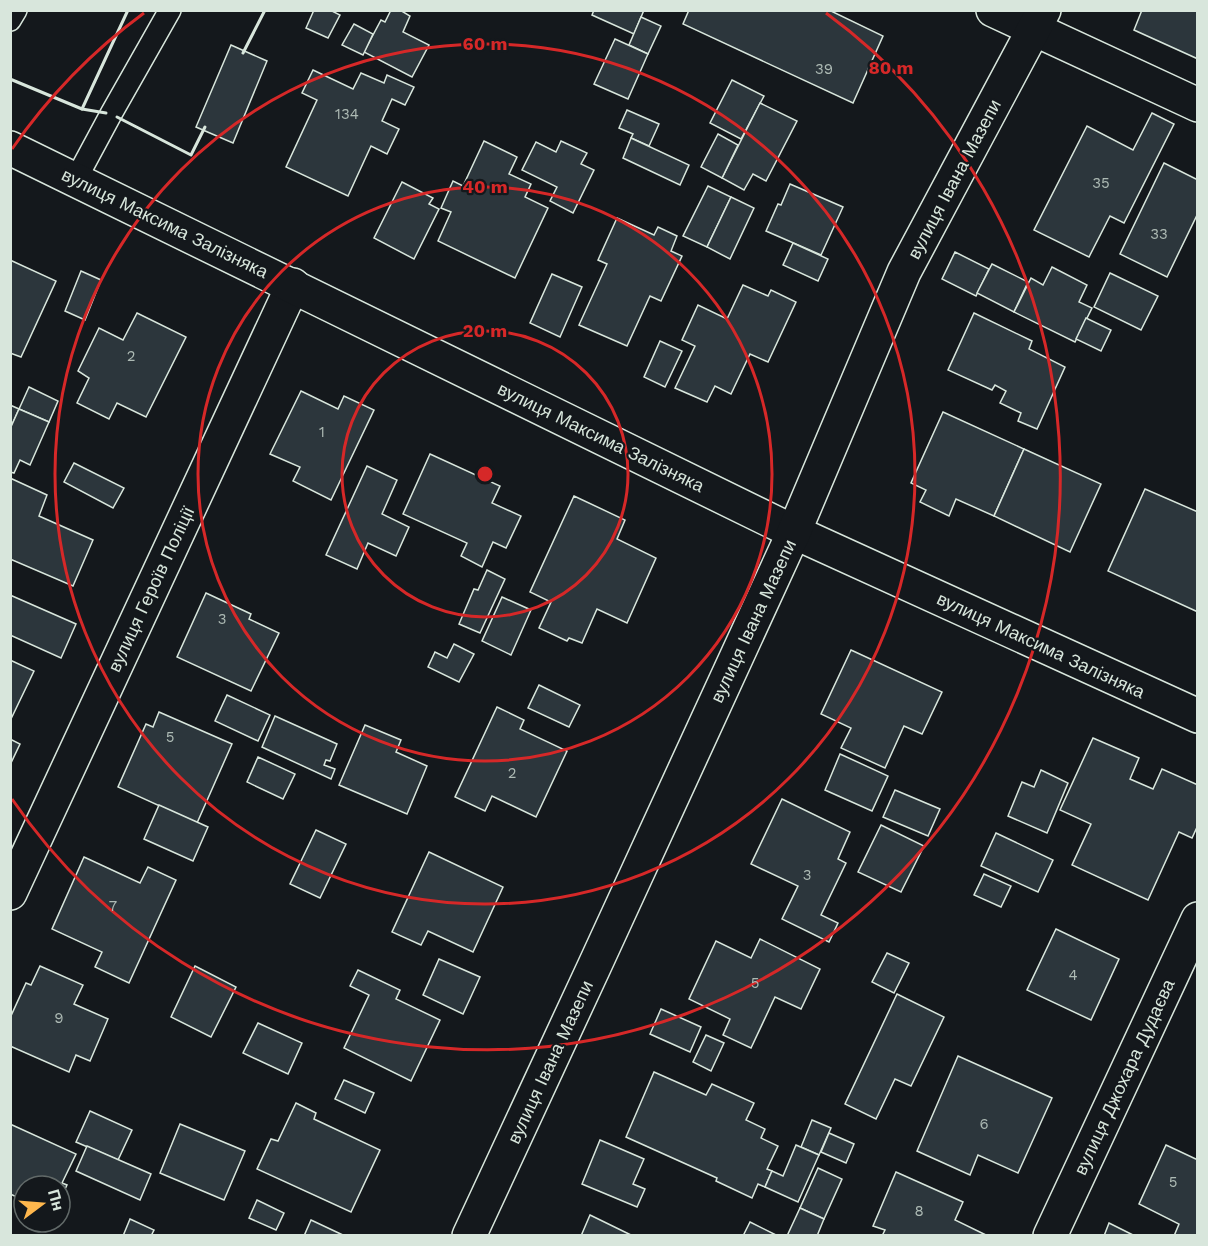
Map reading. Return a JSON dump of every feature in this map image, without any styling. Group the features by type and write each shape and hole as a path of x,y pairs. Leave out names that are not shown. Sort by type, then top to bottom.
{"street":[{"path":"993,10 1039,20 1197,105"},
{"name":"вулиця Івана Мазепи","path":"468,1236 794,532 904,272 1039,20"},
{"name":"вулиця Максима Залізняка","path":"10,148 794,532 1197,716"},
{"name":"вулиця Героїв Поліції","path":"10,893 292,285"},
{"name":"вулиця Джохара Дудаєва","path":"1050,1236 1197,919"}],"lane":[{"path":"10,20 16,10"},
{"path":"76,179 170,10"}],"building":[{"path":"314,10 330,10 340,15 328,38 306,28"},
{"path":"391,10 400,10 410,16 403,32 429,45 412,77 364,52 381,20 385,22"},
{"path":"594,10 644,10 634,34 592,15"},
{"path":"689,10 829,10 883,36 853,103 683,24"},
{"path":"1142,10 1198,10 1198,59 1134,30"},
{"path":"641,17 661,26 648,54 629,45"},
{"path":"354,24 373,34 363,55 342,45"},
{"path":"615,39 648,54 628,99 594,84"},
{"path":"231,45 267,61 233,143 196,127"},
{"path":"313,70 353,89 361,73 384,83 387,75 414,87 405,105 392,99 382,121 399,129 387,154 371,146 348,196 286,167 317,100 302,93"},
{"path":"732,80 764,96 741,139 710,123"},
{"path":"760,103 797,121 766,181 753,174 744,190 722,178"},
{"path":"627,110 659,124 649,146 631,138 633,134 619,128"},
{"path":"1152,113 1174,124 1124,223 1110,216 1089,257 1034,230 1087,126 1133,150"},
{"path":"718,134 738,145 722,178 701,167"},
{"path":"631,138 689,165 680,185 623,158"},
{"path":"484,141 517,157 509,174 531,184 525,197 548,208 515,278 438,241 451,212 441,208 453,181 463,186"},
{"path":"561,141 587,153 581,164 594,170 573,213 550,201 557,187 522,170 536,142 556,152"},
{"path":"1164,163 1198,180 1198,213 1167,277 1120,254"},
{"path":"402,182 433,198 429,204 439,209 414,259 374,238"},
{"path":"790,184 843,207 821,255 766,231"},
{"path":"708,186 731,197 707,247 683,236"},
{"path":"731,197 754,208 730,259 707,247"},
{"path":"617,218 654,235 658,227 677,236 671,251 682,256 661,301 650,296 627,346 579,325 607,264 598,260"},
{"path":"793,243 828,259 818,281 783,265"},
{"path":"955,252 989,269 976,296 942,279"},
{"path":"10,260 56,281 21,357 10,353"},
{"path":"992,264 1028,282 1014,312 977,293"},
{"path":"1052,267 1087,285 1079,302 1092,308 1075,342 1014,312 1031,278 1043,285"},
{"path":"81,271 101,280 85,320 65,311"},
{"path":"1110,273 1158,296 1141,330 1094,307"},
{"path":"552,274 582,287 560,337 530,323"},
{"path":"743,285 768,296 771,290 796,302 768,362 750,354 731,394 715,386 707,402 675,388 695,346 682,340 698,305 727,319"},
{"path":"137,313 186,337 146,417 117,403 109,419 77,403 89,378 78,371 99,328 123,340"},
{"path":"974,313 1032,341 1029,349 1065,367 1037,429 1018,421 1021,413 1000,403 1006,391 995,385 992,390 948,370"},
{"path":"1086,318 1111,330 1101,351 1076,339"},
{"path":"660,341 682,351 665,387 644,377"},
{"path":"29,387 58,401 49,422 19,409"},
{"path":"301,391 338,409 344,396 374,410 331,500 293,481 300,467 270,454"},
{"path":"10,405 19,409 10,429"},
{"path":"19,409 49,422 30,465 20,460 14,473 10,472 10,429"},
{"path":"943,412 1024,449 994,516 956,499 949,516 920,502 926,490 911,483"},
{"path":"1024,449 1101,484 1070,552 994,516"},
{"path":"430,454 500,486 492,503 521,516 506,548 493,542 482,567 461,556 467,543 403,514"},
{"path":"74,463 124,488 113,508 64,482"},
{"path":"367,466 397,480 382,514 409,527 396,556 368,543 357,569 326,555"},
{"path":"10,478 47,495 39,516 93,540 73,586 10,559"},
{"path":"1145,489 1198,512 1198,612 1108,571"},
{"path":"574,496 625,520 617,539 656,558 627,623 597,609 582,643 569,638 567,641 539,628 551,602 530,592"},
{"path":"487,570 505,579 480,633 459,624 474,589 478,590"},
{"path":"206,593 251,614 249,619 279,633 251,691 177,657"},
{"path":"10,595 76,624 61,658 10,635"},
{"path":"502,597 531,610 511,655 482,641"},
{"path":"454,644 474,654 459,682 428,667 435,652 447,658"},
{"path":"851,650 942,692 922,734 904,726 885,768 841,748 851,728 821,714"},
{"path":"10,660 34,671 10,721"},
{"path":"539,685 580,705 569,727 528,708"},
{"path":"227,695 270,715 258,741 215,721"},
{"path":"497,707 524,720 520,729 567,751 536,817 492,796 485,811 455,797"},
{"path":"159,712 232,744 197,823 118,787 146,724 153,727"},
{"path":"275,716 337,744 330,761 326,760 324,765 335,769 331,779 262,747"},
{"path":"365,725 401,740 396,752 427,766 407,814 339,785"},
{"path":"1093,738 1139,758 1130,779 1153,789 1162,769 1198,785 1198,825 1192,838 1179,832 1148,900 1072,865 1091,824 1060,810"},
{"path":"10,739 20,744 10,765"},
{"path":"840,754 888,776 872,811 825,790"},
{"path":"258,757 295,774 283,799 247,782"},
{"path":"1041,770 1068,783 1047,833 1008,816 1022,782 1034,787"},
{"path":"895,790 940,809 928,836 883,817"},
{"path":"782,799 850,832 838,859 846,863 821,915 838,923 829,942 782,919 798,886 751,864"},
{"path":"159,805 208,827 193,861 144,839"},
{"path":"881,825 924,846 901,892 858,872"},
{"path":"316,830 346,844 320,898 290,884"},
{"path":"996,833 1053,860 1038,892 981,866"},
{"path":"429,852 503,887 473,952 428,931 421,945 392,932"},
{"path":"84,857 140,883 148,867 176,880 129,983 95,967 102,952 52,929"},
{"path":"984,874 1011,886 1001,907 974,895"},
{"path":"1056,929 1119,959 1091,1020 1027,990"},
{"path":"760,939 820,969 801,1009 775,997 751,1048 723,1035 730,1019 689,999 716,941 751,958"},
{"path":"887,953 909,963 894,993 872,982"},
{"path":"439,959 480,977 463,1014 423,995"},
{"path":"40,966 83,985 74,1004 108,1019 90,1061 76,1055 69,1072 10,1046 10,1018 26,983 31,985"},
{"path":"195,966 236,987 211,1037 171,1017"},
{"path":"358,970 400,990 396,999 440,1020 411,1081 344,1048 369,995 350,986"},
{"path":"897,994 944,1017 911,1086 895,1079 876,1119 845,1104"},
{"path":"661,1009 701,1027 690,1052 650,1034"},
{"path":"258,1023 302,1043 288,1074 243,1053"},
{"path":"706,1035 724,1043 711,1071 693,1062"},
{"path":"958,1056 1052,1098 1018,1173 978,1155 970,1175 917,1151"},
{"path":"654,1072 706,1095 712,1084 754,1103 746,1120 765,1129 761,1138 778,1146 767,1169 772,1171 765,1187 758,1184 752,1198 716,1181 717,1178 626,1137"},
{"path":"344,1080 374,1093 365,1113 335,1099"},
{"path":"296,1103 316,1113 314,1119 380,1150 351,1212 257,1169 271,1139 278,1141"},
{"path":"90,1111 132,1130 118,1160 76,1142"},
{"path":"812,1120 831,1128 819,1155 801,1147"},
{"path":"10,1124 76,1154 66,1174 12,1174 12,1195 10,1194"},
{"path":"180,1124 245,1151 224,1200 160,1173"},
{"path":"829,1133 854,1144 846,1163 821,1152"},
{"path":"600,1140 644,1159 633,1184 645,1189 637,1207 582,1184"},
{"path":"796,1145 819,1155 798,1202 765,1187 772,1171 783,1176"},
{"path":"1166,1145 1198,1160 1198,1236 1174,1236 1179,1224 1139,1204"},
{"path":"87,1146 151,1174 140,1200 76,1171"},
{"path":"818,1168 842,1179 824,1219 800,1208"},
{"path":"896,1172 963,1202 955,1220 988,1236 882,1236 885,1230 873,1226"},
{"path":"257,1200 284,1213 276,1230 249,1218"},
{"path":"800,1208 824,1219 817,1236 787,1236"},
{"path":"590,1215 633,1236 581,1236"},
{"path":"130,1219 154,1230 151,1236 123,1236"},
{"path":"311,1220 345,1236 304,1236"},
{"path":"750,1222 778,1236 743,1236"},
{"path":"1109,1223 1135,1236 1104,1236"}],"wall":[{"path":"10,79 82,109 128,10"},
{"path":"243,53 265,10"},
{"path":"82,109 106,113"},
{"path":"117,117 191,155 205,127"}]}
